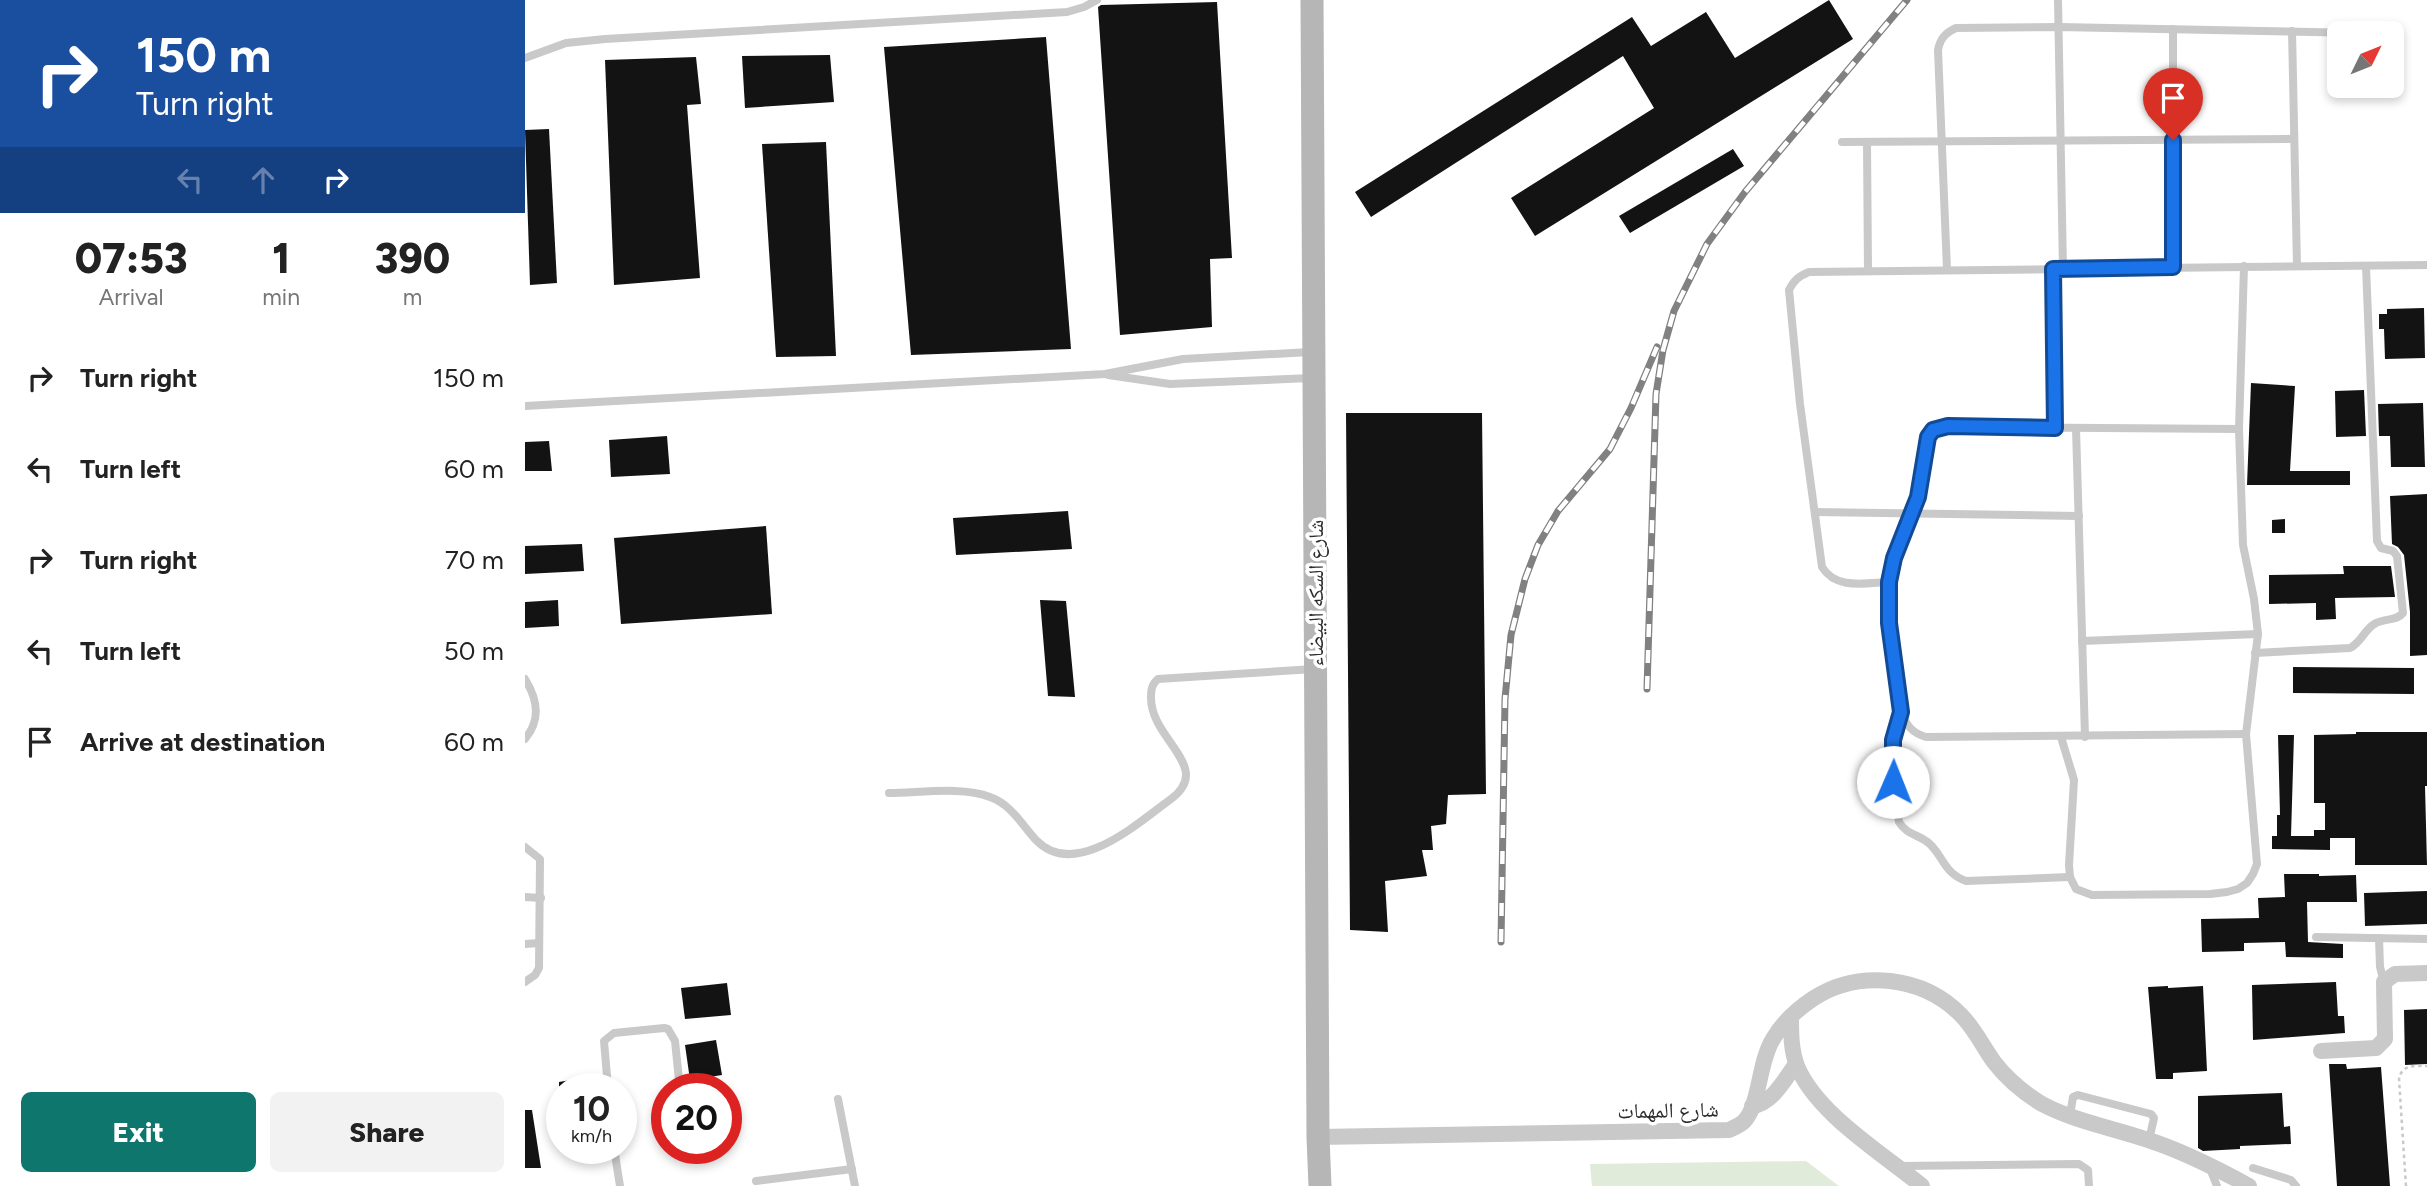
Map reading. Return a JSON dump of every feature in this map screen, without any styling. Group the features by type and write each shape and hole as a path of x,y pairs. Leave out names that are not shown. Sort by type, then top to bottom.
{"street":[{"name":"شارع السكه البيضاء","path":"1312,0 1318,1137 1321,1186"},
{"path":"2321,1051 2376,1048 2381,1045 2385,1039 2384,982 2395,974 2427,973"},
{"name":"شارع المهمات","path":"1318,1137 1729,1130 1748,1118 1765,1056 1773,1039 1791,1017 1814,998 1850,983 1889,981 1909,984 1945,1001 1973,1028 1995,1063 2025,1093 2043,1104 2208,1163 2249,1186"},
{"path":"1791,1017 1791,1038 1796,1064 1818,1100 1922,1186"},
{"path":"1752,1106 1759,1106 1769,1099 1796,1064"}],"lane":[{"path":"525,58 566,43 605,38 1067,12 1084,8 1097,0"},
{"path":"2058,0 2063,269"},
{"path":"1947,270 1938,50 1943,36 1956,28 2059,27 2327,32"},
{"path":"2173,29 2173,267"},
{"path":"2292,31 2297,266"},
{"path":"1843,142 2294,139"},
{"path":"1867,142 1868,271"},
{"path":"1889,582 1844,584 1826,575 1819,558 1789,290 1793,281 1809,272 2427,265"},
{"path":"2061,737 2074,780 2070,877 2076,889 2092,895 2210,894 2238,889 2247,883 2253,874 2257,853 2246,734 2258,634 2243,545 2239,429 2243,266"},
{"path":"2255,653 2350,648 2359,642 2373,624 2398,618 2403,612 2397,556 2393,551 2381,548 2377,541 2366,266"},
{"path":"2053,269 2055,428"},
{"path":"525,405 1105,374 1183,359 1313,352"},
{"path":"1105,374 1170,384 1313,378"},
{"path":"2239,429 1948,426 1933,430 1928,437 1913,513 1894,558 1889,582 1889,623 1901,712 1910,728 1926,737 2246,734"},
{"path":"2076,428 2085,737"},
{"path":"1815,512 2078,516"},
{"path":"2082,641 2258,634"},
{"path":"889,793 979,793 1005,805 1019,817 1038,842 1050,850 1067,853 1098,848 1115,839 1178,793 1186,782 1185,763 1162,733 1153,712 1151,688 1154,681 1162,677 1315,669"},
{"path":"525,680 534,697 537,716 525,739"},
{"path":"1901,712 1893,740 1892,769 1899,822 1903,828 1926,841 1952,874 1966,881 2070,877"},
{"path":"525,847 540,859 541,898 539,968 535,975 525,982"},
{"path":"525,897 541,898"},
{"path":"2316,937 2427,939"},
{"path":"2379,938 2380,967 2384,982"},
{"path":"525,944 539,943"},
{"path":"607,1073 604,1045 606,1037 614,1033 664,1028 668,1029 675,1041 678,1073"},
{"path":"2070,1115 2073,1097 2076,1095 2151,1114 2154,1118 2149,1140"},
{"path":"838,1099 855,1186"},
{"path":"2208,1163 2217,1186"},
{"path":"617,1164 620,1186"},
{"path":"1898,1166 2079,1164 2088,1170 2089,1186"},
{"path":"2253,1168 2291,1180 2296,1186"},
{"path":"756,1181 852,1169"}],"path":[{"path":"2406,1186 2399,1079 2406,1067 2427,1066"}],"green space":[{"path":"1806,1161 1839,1186 1592,1186 1590,1164"}],"building":[{"path":"1829,0 1853,39 1535,236 1511,198 1654,108 1623,56 1371,217 1355,192 1632,17 1651,46 1706,12 1735,58"},
{"path":"1217,2 1232,258 1210,259 1212,327 1120,335 1098,7"},
{"path":"1046,37 1071,349 911,355 884,47"},
{"path":"830,55 834,102 745,108 742,56"},
{"path":"696,57 701,104 687,105 700,278 614,285 605,60"},
{"path":"549,129 557,283 530,285 525,130"},
{"path":"826,142 836,356 776,357 762,144"},
{"path":"1733,149 1744,166 1630,233 1619,216"},
{"path":"2424,308 2425,358 2385,359 2384,329 2379,329 2379,314 2387,314 2387,309"},
{"path":"2251,383 2295,386 2290,471 2350,471 2350,485 2247,485"},
{"path":"2364,390 2366,436 2336,437 2335,391"},
{"path":"2423,403 2425,467 2391,467 2390,436 2379,436 2378,404"},
{"path":"1346,413 1482,413 1486,794 1448,795 1446,824 1431,826 1433,850 1422,850 1427,876 1385,881 1388,932 1350,930"},
{"path":"667,436 670,474 611,477 609,440"},
{"path":"549,441 552,471 525,471 525,442"},
{"path":"2427,494 2427,655 2410,656 2410,612 2404,555 2392,544 2390,496"},
{"path":"1068,511 1072,549 956,555 953,518"},
{"path":"2285,519 2285,533 2272,533 2272,520"},
{"path":"766,526 772,614 621,624 614,538"},
{"path":"582,544 584,571 525,574 525,546"},
{"path":"2343,566 2391,566 2395,597 2335,598 2336,619 2316,620 2316,603 2269,604 2269,575 2344,574"},
{"path":"558,600 559,626 525,628 525,602"},
{"path":"1040,600 1066,601 1075,697 1048,696"},
{"path":"2293,667 2414,668 2414,694 2293,693"},
{"path":"2427,732 2427,865 2355,865 2355,838 2330,838 2330,850 2272,849 2272,836 2277,836 2277,815 2280,815 2278,735 2294,735 2291,836 2314,836 2314,830 2325,830 2325,803 2314,803 2314,735"},
{"path":"2284,874 2356,875 2357,902 2307,902 2308,942 2343,944 2343,958 2286,957 2285,942 2244,943 2244,951 2202,952 2201,919 2259,918 2258,898 2285,897"},
{"path":"2427,891 2427,924 2365,926 2364,893"},
{"path":"2336,982 2338,1016 2344,1016 2345,1033 2253,1040 2252,985"},
{"path":"727,983 731,1015 685,1019 681,988"},
{"path":"2203,986 2207,1071 2173,1073 2173,1079 2156,1079 2148,987"},
{"path":"2427,1009 2427,1064 2405,1065 2404,1010"},
{"path":"716,1040 722,1073 689,1073 685,1045"},
{"path":"2329,1064 2346,1064 2347,1069 2381,1067 2390,1186 2337,1186"},
{"path":"2282,1093 2284,1127 2290,1126 2291,1144 2203,1151 2198,1148 2198,1096"},
{"path":"525,1110 532,1110 541,1168 525,1168"}],"railway":[{"path":"1647,689 1656,394 1663,350 1674,311 1707,244 1745,192 1907,0"},
{"path":"1501,942 1505,699 1511,635 1525,579 1538,545 1558,511 1610,449 1657,347"}],"route":[{"path":"1893,782 1893,740 1901,712 1889,623 1889,582 1894,558 1918,497 1928,437 1933,430 1948,426 2055,428 2053,269 2173,267 2173,140"}]}
